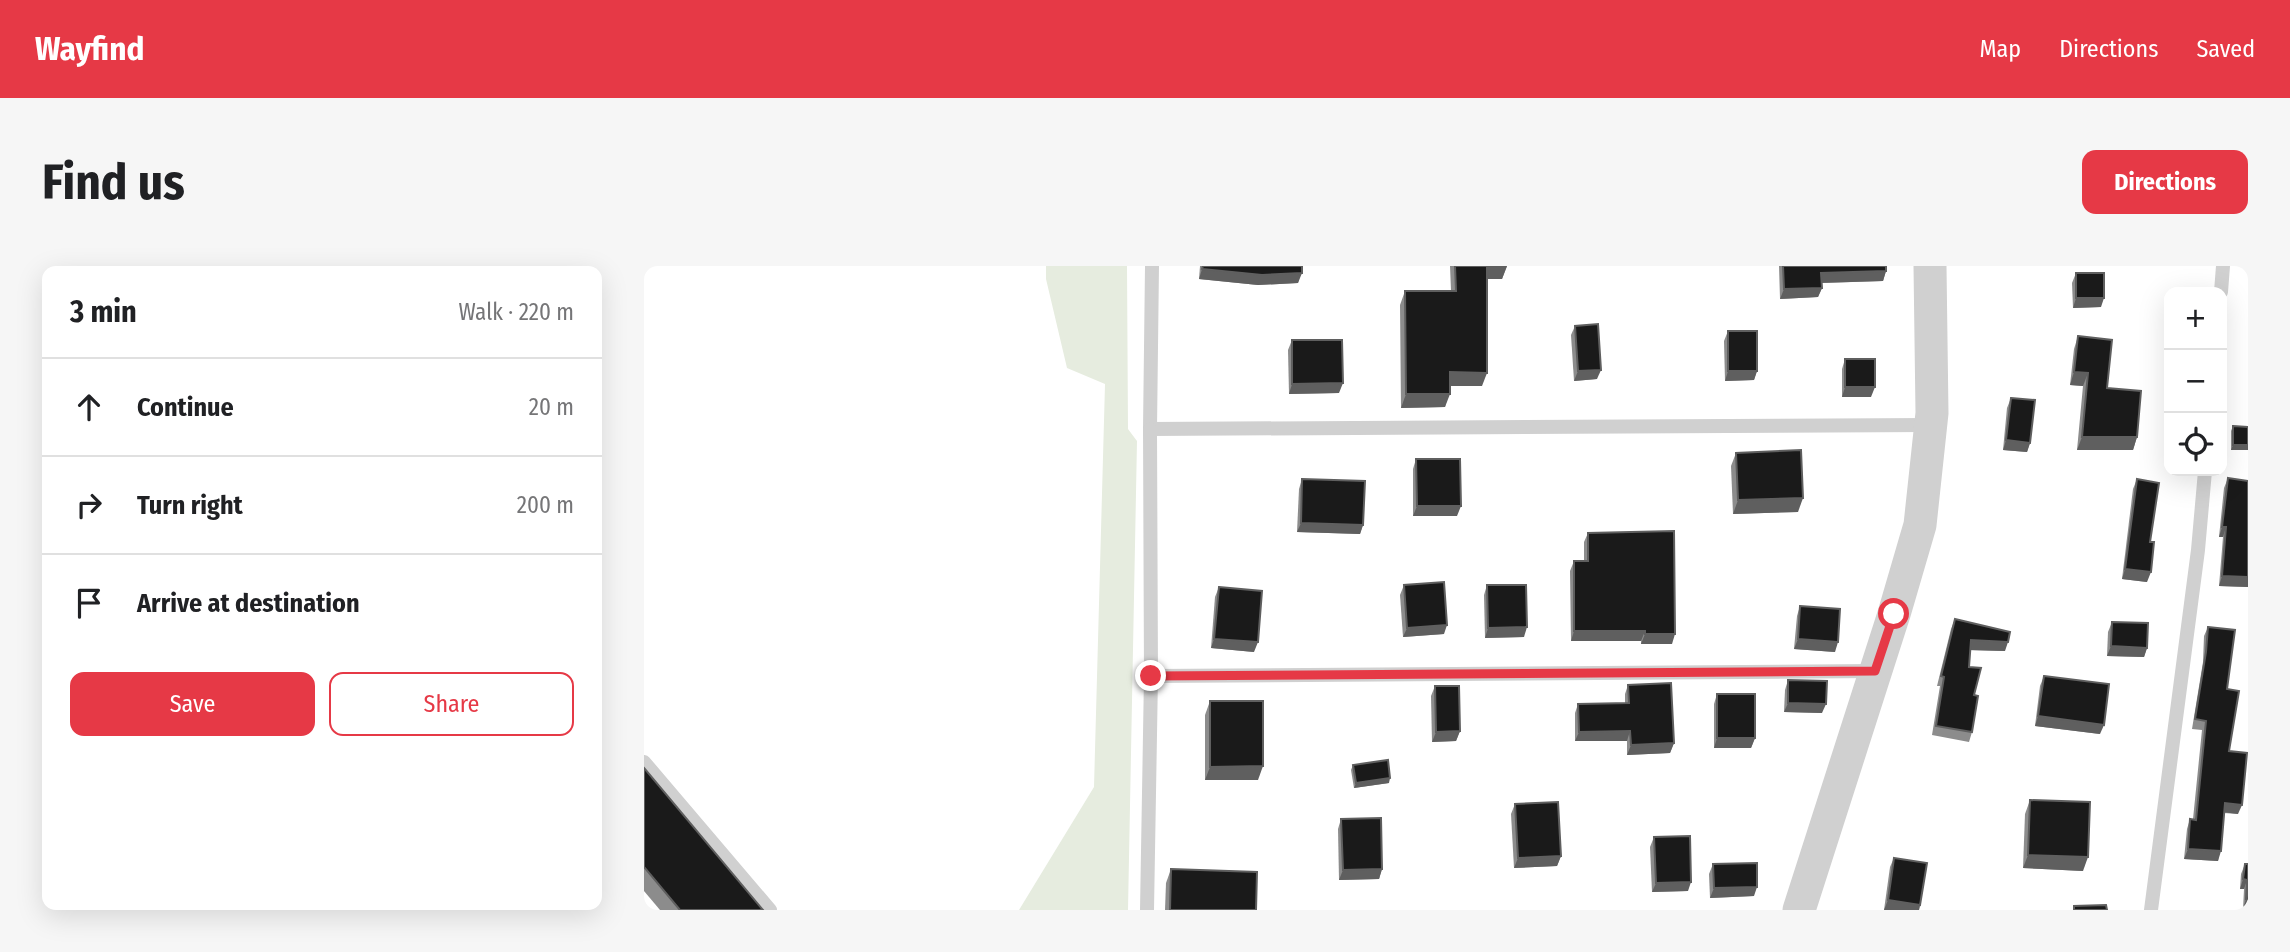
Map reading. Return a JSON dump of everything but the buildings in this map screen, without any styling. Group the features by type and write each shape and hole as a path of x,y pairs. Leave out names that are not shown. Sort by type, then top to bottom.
{"street":[{"path":"1799,910 1920,525 1931,425 1930,266"}],"lane":[{"path":"1147,910 1151,676 1152,266"},
{"path":"2221,287 2223,266"},
{"path":"1150,429 1931,425"},
{"path":"2151,910 2204,476"},
{"path":"1151,676 1875,671"},
{"path":"644,762 770,910"}],"shaded area":[{"path":"1046,266 1127,266 1128,429 1137,441 1128,910 1019,910 1094,787 1105,384 1067,368 1046,279"}],"route":[{"path":"1151,676 1875,671 1894,614"}]}
